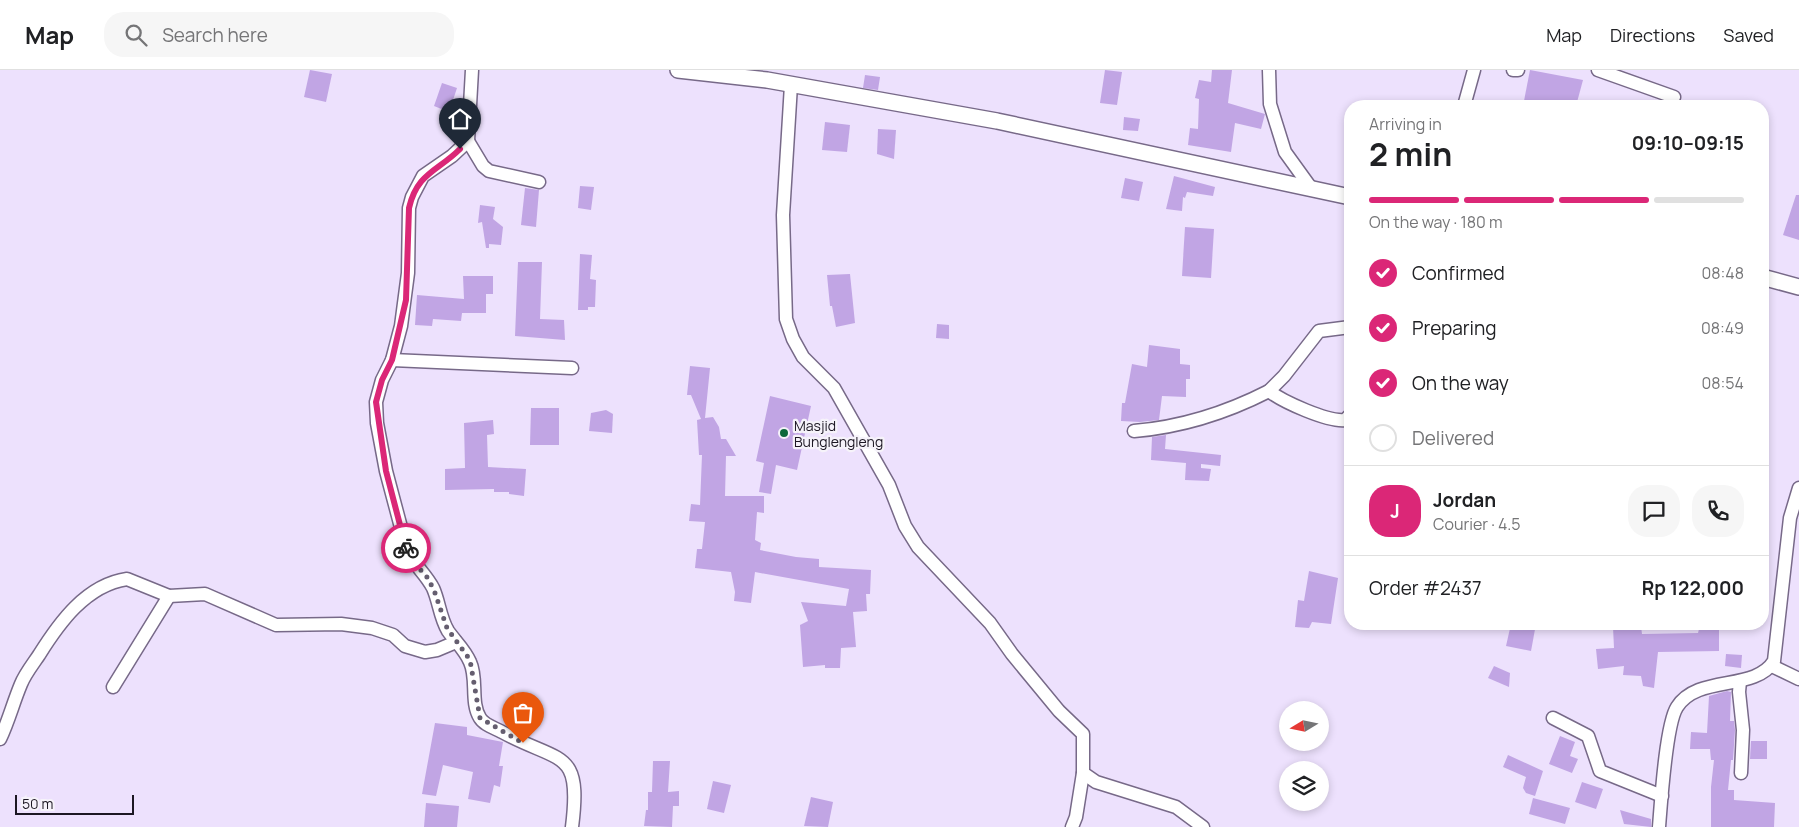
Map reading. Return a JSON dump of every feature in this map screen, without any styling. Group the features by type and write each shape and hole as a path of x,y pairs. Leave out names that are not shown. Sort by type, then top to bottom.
{"street":[{"path":"472,70 468,142 489,171 539,182"},
{"path":"678,70 768,75 791,85 1006,123 1344,196"},
{"path":"1269,70 1270,104 1285,152 1311,188"},
{"path":"1466,100 1474,70"},
{"path":"1513,70 1518,70"},
{"path":"1598,70 1674,97"},
{"path":"791,85 783,215 786,319 793,339 803,357 834,388 890,485 906,526 918,548 990,623 1012,654 1059,711 1083,734 1083,773 1076,817 1072,827"},
{"path":"468,142 452,156 423,176 412,197 409,208 406,300 392,360 382,380 376,402 386,471 407,550 434,590 447,628 465,653 472,668 475,701 480,718 523,743 550,753 565,763 572,771 576,797 572,827"},
{"path":"1769,279 1799,286"},
{"path":"1134,431 1164,428 1201,420 1269,391 1290,369 1319,331 1344,329"},
{"path":"392,360 572,368"},
{"path":"1269,391 1284,402 1338,420 1344,420"},
{"path":"1658,827 1670,733 1676,708 1684,698 1712,685 1740,681 1772,666 1777,651 1790,518 1799,488"},
{"path":"0,739 12,714 21,683 57,626 82,601 105,586 127,579 169,596 205,594 276,625 341,624 372,628 393,635 405,646 425,652 437,650 456,642"},
{"path":"113,687 169,596"},
{"path":"1772,666 1786,675 1799,679"},
{"path":"1740,681 1739,692 1743,730 1740,773"},
{"path":"1553,718 1588,736 1600,771 1662,796"},
{"path":"1083,773 1096,782 1176,807 1202,827"}],"building":[{"path":"310,70 332,74 326,102 304,97"},
{"path":"1105,70 1122,72 1117,105 1100,103"},
{"path":"1212,70 1232,70 1228,103 1265,114 1261,129 1235,123 1231,152 1188,145 1190,128 1198,129 1199,99 1195,98 1199,80 1211,82"},
{"path":"1530,70 1583,80 1578,100 1524,100"},
{"path":"865,75 880,77 878,90 863,88"},
{"path":"442,83 457,88 449,112 434,106"},
{"path":"1124,117 1140,119 1138,131 1123,130"},
{"path":"825,122 850,125 847,152 822,150"},
{"path":"878,129 896,130 894,159 877,154"},
{"path":"1174,176 1215,187 1213,196 1187,192 1185,198 1183,197 1182,211 1166,209"},
{"path":"1125,178 1143,182 1139,201 1121,198"},
{"path":"580,186 594,187 591,210 578,208"},
{"path":"525,188 539,190 536,227 521,225"},
{"path":"1796,195 1799,195 1799,240 1783,235"},
{"path":"480,205 495,207 493,219 503,227 501,245 489,244 489,248 486,248 482,222 478,223"},
{"path":"1185,227 1214,229 1211,278 1182,276"},
{"path":"580,254 592,255 590,279 596,280 595,307 588,307 588,310 578,310"},
{"path":"518,262 542,262 540,319 564,320 565,340 515,336"},
{"path":"850,274 855,323 836,327 832,306 830,306 827,275"},
{"path":"463,276 493,276 493,294 486,294 486,313 462,313 461,321 433,319 432,326 415,325 417,295 464,299"},
{"path":"937,324 949,325 949,339 936,338"},
{"path":"1149,345 1180,349 1180,364 1190,365 1190,379 1186,379 1186,397 1162,396 1159,420 1121,421 1122,403 1125,403 1132,364 1147,367"},
{"path":"690,366 710,368 705,418 713,417 719,427 721,439 726,439 736,456 726,456 725,496 764,496 764,513 757,512 755,540 761,543 760,550 819,559 819,567 871,570 870,594 866,594 867,611 853,612 856,647 841,648 840,668 825,668 825,665 803,667 800,625 808,621 801,602 846,606 849,589 755,572 751,603 734,601 735,592 731,572 695,568 697,549 702,549 705,522 689,521 691,504 700,505 702,455 699,455 697,420 701,419 691,395 687,395"},
{"name":"Masjid Bunglengleng","path":"770,396 811,406 797,470 776,465 771,494 759,492 764,463 756,461"},
{"path":"531,408 559,408 559,445 530,445"},
{"path":"606,410 613,414 612,433 589,431 591,413"},
{"path":"493,420 494,434 487,435 488,467 526,469 524,496 509,494 509,492 494,492 494,489 445,490 445,469 465,468 464,423"},
{"path":"1166,435 1165,449 1221,455 1220,466 1201,464 1201,468 1211,469 1209,481 1185,480 1186,463 1151,460 1152,437"},
{"path":"1309,571 1338,578 1331,624 1312,622 1309,628 1295,627 1298,600 1304,601"},
{"path":"1510,630 1535,630 1531,651 1506,646"},
{"path":"1613,630 1642,630 1642,634 1698,633 1699,630 1719,630 1719,651 1658,652 1654,688 1643,686 1641,676 1623,675 1624,666 1598,669 1596,649 1614,648"},
{"path":"1726,654 1742,655 1741,668 1725,666"},
{"path":"1494,666 1510,673 1509,687 1488,678"},
{"path":"1727,691 1731,692 1730,721 1734,721 1735,730 1728,790 1734,790 1734,800 1775,803 1774,827 1711,827 1711,787 1714,760 1711,760 1710,749 1690,749 1691,732 1707,733 1709,696"},
{"path":"435,723 467,727 467,735 503,742 499,766 503,766 500,787 494,785 490,803 468,799 473,772 443,765 436,796 422,794"},
{"path":"1560,736 1575,742 1570,756 1578,759 1572,773 1549,764"},
{"path":"1751,741 1767,741 1767,759 1750,759"},
{"path":"1508,755 1543,771 1535,796 1526,793 1523,788 1526,777 1503,767"},
{"path":"653,761 670,761 668,792 679,791 679,806 673,806 672,827 644,826 646,810 648,810 648,792 652,792"},
{"path":"713,781 731,785 724,813 707,809"},
{"path":"1582,782 1603,789 1596,809 1575,802"},
{"path":"811,797 833,802 828,827 804,826"},
{"path":"1533,798 1570,808 1565,824 1529,814"},
{"path":"426,803 459,806 457,827 424,827"},
{"path":"1620,810 1651,819 1651,827 1624,824"}],"way so far":[{"path":"406,548 411,559 427,577 434,590 447,628 470,660 476,684 475,701 480,718 523,743"}],"place":[{"name":"Masjid Bunglengleng","path":"784,433"}],"route":[{"path":"406,548 398,510 386,471 377,422 376,402 382,380 392,360 406,300 409,208 412,197 416,186 423,176 460,149"}]}
